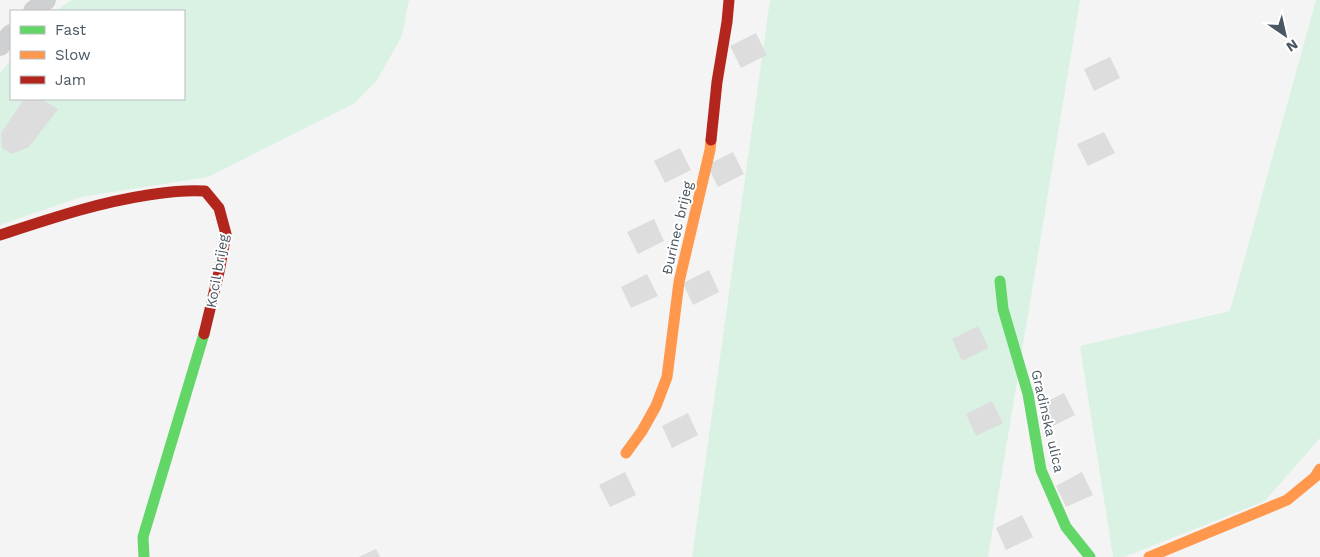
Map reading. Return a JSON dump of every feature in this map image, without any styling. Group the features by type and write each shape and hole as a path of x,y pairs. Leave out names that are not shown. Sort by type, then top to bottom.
{"street":[{"path":"35,10 46,0"},
{"name":"Đurinec brijeg","path":"626,453 642,431 656,406 667,378 679,282 710,150 717,82 729,0"},
{"path":"0,46 10,35"},
{"name":"Kocil brijeg","path":"0,235 66,213 124,199 184,190 205,191 219,208 226,234 219,272 206,327 143,538 144,557"},
{"name":"Gradinska ulica","path":"1000,281 1003,309 1028,394 1041,470 1066,527 1090,557"},
{"path":"1149,557 1287,500 1315,477 1320,469"}],"green space":[{"path":"72,0 409,0 402,36 377,80 355,103 208,177 81,197 0,225 0,73 10,61 10,100 185,100 185,10 57,10"},
{"path":"770,0 1080,0 988,557 692,557"},
{"path":"1316,0 1320,0 1320,438 1265,501 1124,557 1113,557 1080,346 1230,311"}],"building":[{"path":"756,33 767,55 741,68 730,46"},
{"path":"1110,57 1120,78 1094,91 1084,69"},
{"path":"23,100 43,100 58,109 29,147 12,154 2,148 1,133"},
{"path":"1104,132 1115,153 1088,166 1077,144"},
{"path":"680,148 691,170 665,183 654,161"},
{"path":"733,152 744,174 718,187 707,165"},
{"path":"654,219 664,241 638,254 627,232"},
{"path":"709,270 719,292 693,305 683,283"},
{"path":"647,274 658,296 631,308 621,287"},
{"path":"978,326 989,348 962,361 952,339"},
{"path":"1064,393 1075,415 1049,428 1038,406"},
{"path":"992,401 1003,423 976,436 966,414"},
{"path":"688,413 698,435 672,448 662,426"},
{"path":"625,472 636,495 610,507 599,485"},
{"path":"1082,472 1093,495 1066,507 1056,486"},
{"path":"1022,515 1033,537 1006,550 996,528"},
{"path":"376,549 380,557 359,557"}],"traffic: fast":[{"path":"1000,281 1003,309 1028,394 1041,470 1066,527 1090,557"},
{"path":"144,557 143,537 204,334"}],"traffic: slow":[{"path":"626,453 642,431 656,406 667,377 679,282 711,140"},
{"path":"1149,557 1287,500 1315,477 1320,469"}],"traffic: jam":[{"path":"711,140 729,0"},
{"path":"0,235 110,202 163,193 205,191 219,208 226,234 204,334"}]}
